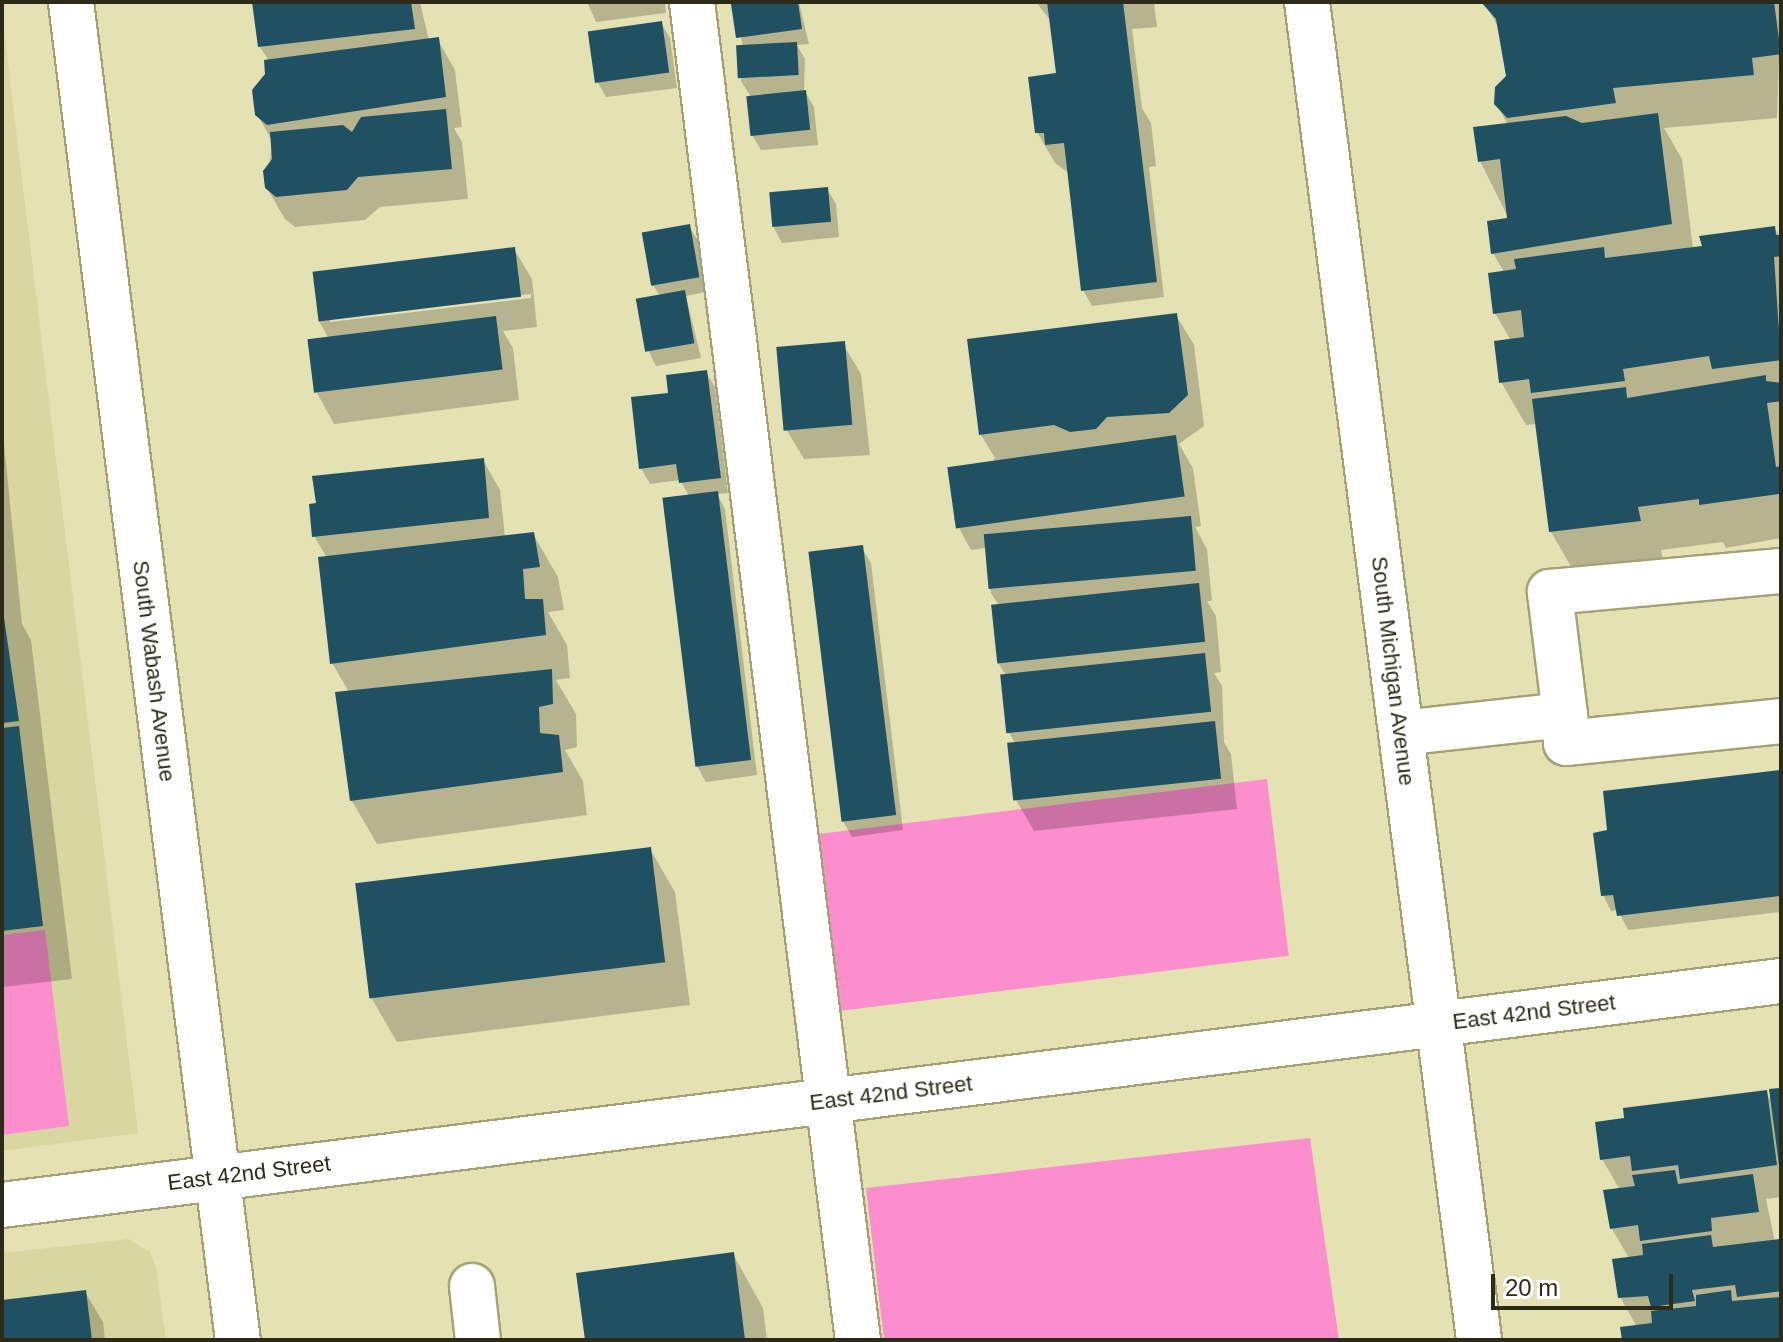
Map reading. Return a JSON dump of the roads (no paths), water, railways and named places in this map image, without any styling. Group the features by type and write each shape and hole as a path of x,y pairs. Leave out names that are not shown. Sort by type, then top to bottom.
{"street":[{"name":"South Wabash Avenue","path":"71,2 238,1340"},
{"path":"692,2 858,1340"},
{"name":"South Michigan Avenue","path":"1307,2 1479,1340"},
{"path":"1781,571 1550,592 1566,743 1781,721"},
{"path":"1401,733 1565,715"},
{"name":"East 42nd Street","path":"2,1205 1781,981"},
{"path":"472,1286 478,1340"}]}
